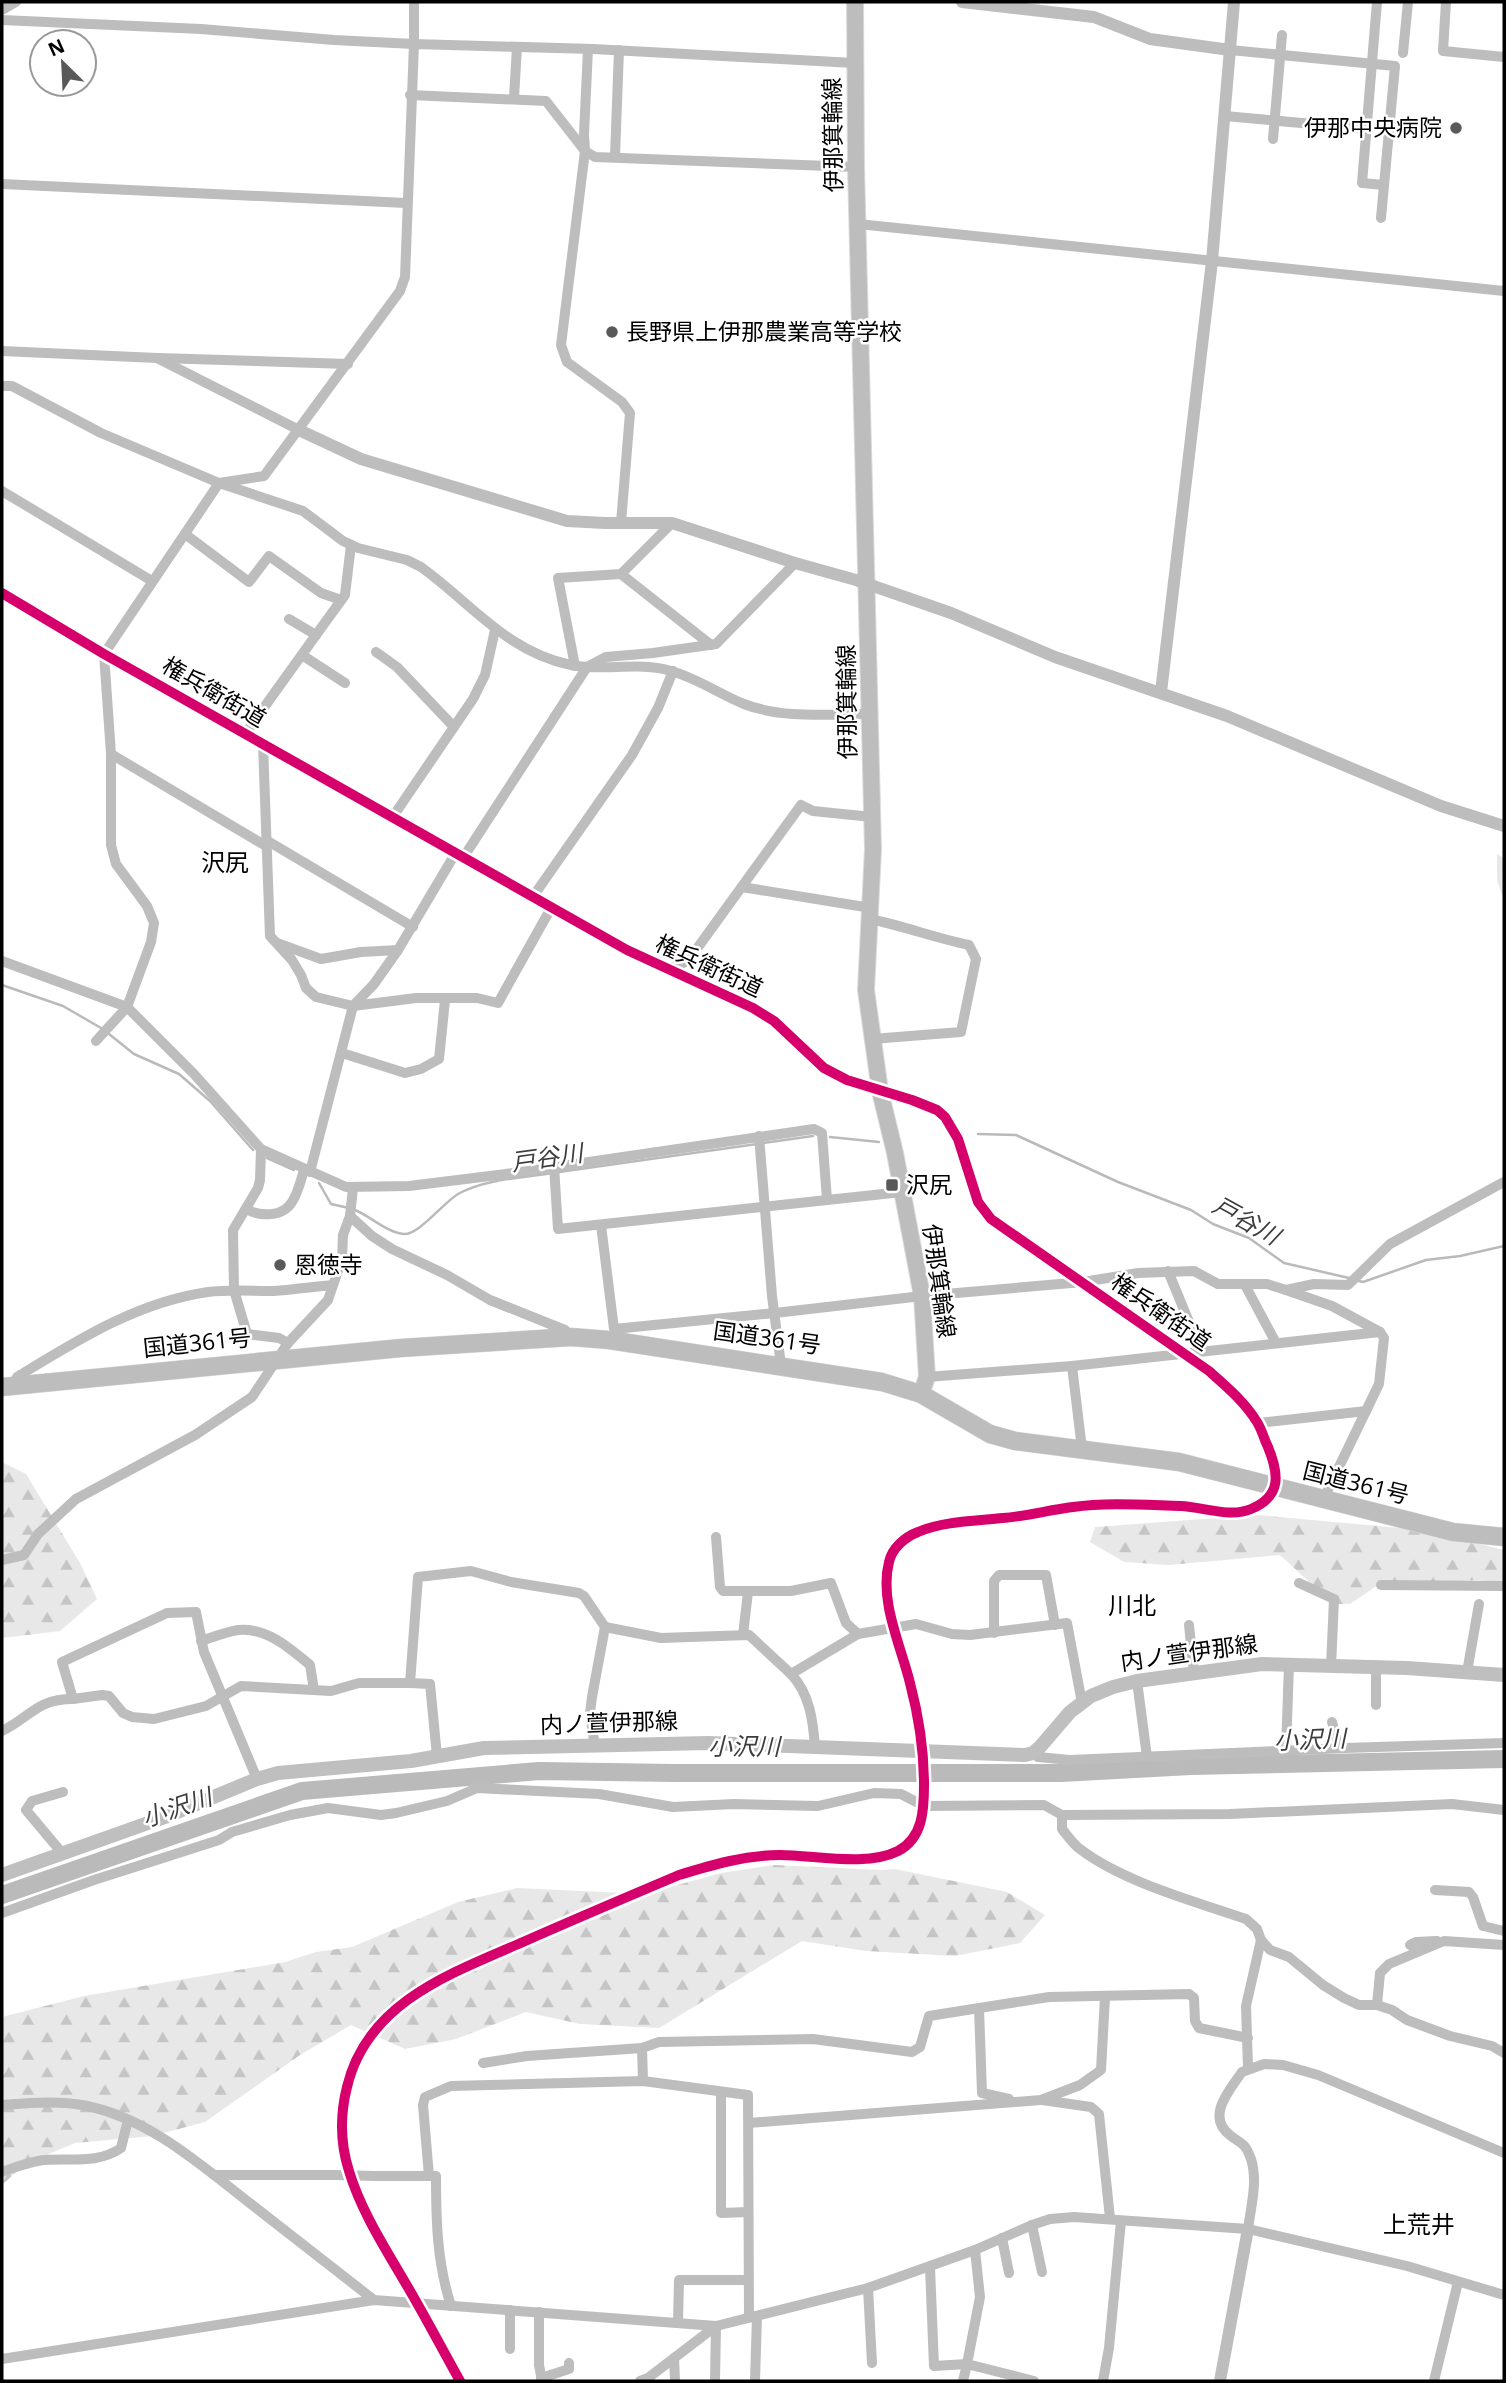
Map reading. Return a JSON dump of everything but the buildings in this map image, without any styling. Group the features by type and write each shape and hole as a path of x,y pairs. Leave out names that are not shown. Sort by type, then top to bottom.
{"highway":[{"name":"国道361号","path":"7,1386 401,1348 611,1334 882,1382 924,1386 990,1434 1015,1441 1179,1462 1453,1532 1504,1537"}],"main road":[{"name":"伊那箕輪線","path":"855,2 856,167 872,817 871,914 866,990 880,1091 922,1296 924,1386"},
{"name":"内ノ萱伊那線","path":"2,1875 165,1817 257,1779 301,1770 411,1761 484,1748 708,1743 924,1754 1024,1755 1033,1753 1091,1696 1137,1681 1262,1664 1504,1675"}],"street":[{"path":"2,10 16,2"},
{"path":"103,1034 127,1007 154,923 147,906 116,864 111,845 111,754 104,654 219,483 264,476 394,300 405,277 414,2"},
{"path":"962,2 1094,17 1150,39 1230,50 1395,66 1381,218"},
{"path":"1161,692 1212,261 1234,2"},
{"path":"1377,2 1362,183 1384,185"},
{"path":"1403,53 1408,2"},
{"path":"1447,2 1443,51 1504,57"},
{"path":"2,20 201,29 334,40 588,48 855,63"},
{"path":"1272,139 1282,35"},
{"path":"514,98 517,47"},
{"path":"588,48 585,152 561,345 567,362 622,402 630,413 621,523"},
{"path":"615,156 620,50"},
{"path":"410,95 546,100 585,152 595,156 856,167"},
{"path":"1369,110 1391,112"},
{"path":"1225,116 1367,129"},
{"path":"2,184 406,203"},
{"path":"858,224 1504,291"},
{"path":"2,351 348,364"},
{"path":"156,358 362,459 567,521 672,523 868,584 951,613 1055,657 1239,721 1441,806 1504,826"},
{"path":"2,386 12,386 101,432 219,483 303,511 351,545 407,560 439,579 495,630 537,653 575,666 663,668 760,709 795,714 870,714"},
{"path":"2,491 152,581"},
{"path":"575,666 558,578 621,574 672,523"},
{"path":"185,534 249,582 269,556 321,593 341,600"},
{"path":"245,734 345,595 351,545"},
{"path":"246,1209 254,1214 270,1215 288,1207 293,1201 307,1171 353,1006 374,984 398,950 587,667 606,657 716,644 795,563"},
{"path":"621,574 711,645"},
{"name":"権兵衛街道","path":"2,593 531,898 627,950 753,1008 774,1021 824,1068 847,1080 937,1110 945,1117 958,1139 978,1202 991,1219 1209,1371 1230,1389 1258,1423 1274,1465 1276,1488"},
{"path":"289,619 316,635"},
{"path":"393,818 485,675 495,630"},
{"path":"376,652 397,667 454,727"},
{"path":"303,655 345,684"},
{"path":"531,898 632,755 673,671"},
{"path":"263,744 270,936 292,960 306,988 316,998 353,1006 416,998 477,999 498,1003 551,908"},
{"path":"111,754 413,926"},
{"path":"669,969 688,961 802,805 813,811 872,817"},
{"path":"742,887 871,914 936,939 969,945 976,960 961,1032 872,1039"},
{"path":"275,942 321,959 361,952 398,950"},
{"path":"2,961 127,1007 194,1074 261,1149 307,1171 353,1188 409,1186 555,1170 760,1140 814,1129 822,1133 827,1200"},
{"path":"342,1053 405,1073 421,1069 439,1059 446,1000"},
{"path":"760,1140 772,1296 781,1365"},
{"path":"261,1149 260,1180 233,1230 234,1290 247,1334 279,1338 288,1343"},
{"path":"555,1170 558,1229 901,1192"},
{"path":"1286,1290 1314,1284 1337,1286 1355,1280 1390,1244 1504,1182"},
{"path":"2,1560 24,1555 38,1534 76,1499 195,1435 252,1397 288,1343 328,1300 342,1259 343,1235 351,1215 353,1188"},
{"path":"351,1215 372,1236 392,1249 447,1275 490,1300 565,1330 571,1337"},
{"path":"601,1225 611,1334 922,1296 1083,1282 1138,1273 1194,1271 1218,1284 1267,1284 1332,1306 1380,1332 1384,1338 1379,1384 1323,1500"},
{"path":"1168,1272 1202,1351"},
{"path":"7,1386 17,1377 95,1330 145,1309 206,1292 274,1291 332,1285"},
{"path":"1245,1285 1276,1343"},
{"path":"924,1386 1181,1353 1380,1332"},
{"path":"1072,1366 1082,1449"},
{"path":"1258,1423 1366,1411"},
{"path":"460,2381 381,2241 355,2189 342,2143 344,2099 354,2062 367,2039 386,2016 409,1997 450,1974 679,1875 716,1863 753,1857 779,1855 873,1858 898,1851 911,1840 921,1826 924,1754 915,1701 895,1629 888,1590 889,1560 900,1543 918,1531 1075,1506 1183,1506 1232,1512 1248,1511 1263,1503 1276,1488"},
{"path":"716,1537 720,1587 728,1593 791,1591 831,1583 846,1623 858,1634"},
{"path":"410,1683 418,1577 471,1571 579,1593 606,1627 661,1638 743,1635 754,1637 798,1682 810,1707 816,1748"},
{"path":"994,1633 994,1581 999,1575 1046,1575 1055,1625"},
{"path":"1299,1583 1334,1599 1331,1667"},
{"path":"1381,1584 1504,1586"},
{"path":"743,1635 748,1592"},
{"path":"1467,1672 1479,1604"},
{"path":"73,1699 62,1661 167,1613 196,1612 201,1641 257,1779"},
{"path":"790,1674 858,1634 916,1624 952,1633 994,1633 1067,1623 1082,1703"},
{"path":"1189,1625 1194,1673"},
{"path":"595,1747 591,1705 606,1627"},
{"path":"201,1641 238,1630 249,1630 278,1639 310,1665 314,1690"},
{"path":"1286,1750 1289,1665"},
{"path":"1376,1668 1376,1705"},
{"path":"1137,1681 1147,1757"},
{"path":"2,1731 38,1706 62,1699 108,1696 123,1713 132,1717 154,1719 196,1710 241,1686 283,1686 331,1691 368,1682 430,1684 437,1756"},
{"path":"1332,1722 1339,1748"},
{"path":"1033,1753 1038,1757 1070,1760 1504,1743"},
{"path":"2,1913 219,1840 232,1832 290,1815 328,1808 381,1815 396,1814 447,1801 477,1788 598,1794 673,1807 734,1804 818,1806 874,1793 901,1794 924,1800 1044,1805 1062,1815 1230,1814 1452,1804 1504,1810"},
{"path":"62,1853 26,1810 32,1801 63,1792"},
{"path":"1062,1815 1062,1829 1078,1848 1106,1865 1161,1889 1246,1919 1257,1929 1261,1940 1270,1950 1289,1957 1323,1985 1344,1998 1359,2005 1377,2005 1450,2036 1492,2046 1504,2053"},
{"path":"1435,1890 1469,1892 1483,1926 1504,1931"},
{"path":"1248,2068 1246,2006 1261,1940"},
{"path":"1377,2005 1378,1981 1385,1968 1444,1941"},
{"path":"1410,1945 1416,1942 1444,1941 1504,1945"},
{"path":"483,2063 527,2056 642,2048 659,2042 813,2039 912,2052 920,2047 929,2016 1049,1997 1189,1994 1194,1998 1195,2021 1199,2028 1248,2039"},
{"path":"1041,2100 1080,2085 1101,2070 1105,1997"},
{"path":"979,2008 982,2093 1008,2097 1011,2102"},
{"path":"642,2048 643,2081"},
{"path":"1220,2381 1254,2183 1252,2162 1245,2144 1220,2125 1218,2109 1242,2072 1264,2064 1283,2065 1318,2075 1504,2153"},
{"path":"429,2176 423,2105 425,2097 451,2086 643,2081 748,2095 748,2280 753,2317 755,2381"},
{"path":"721,2092 721,2213 748,2212"},
{"path":"749,2123 1041,2100 1096,2110 1115,2219 1109,2348 1103,2381"},
{"path":"2,2105 85,2105 107,2111 151,2130 214,2175 374,2300"},
{"path":"2,2172 43,2160 99,2159 111,2155 121,2148 128,2120"},
{"path":"214,2175 436,2176 438,2251 442,2278 451,2306"},
{"path":"2,2359 374,2300 716,2326 868,2288 975,2250 1032,2225 1050,2219 1074,2217 1248,2229 1407,2266 1504,2295"},
{"path":"1032,2225 1042,2272"},
{"path":"1002,2238 1009,2273"},
{"path":"963,2381 980,2297 975,2250"},
{"path":"930,2267 934,2366 967,2364 1034,2381"},
{"path":"678,2322 679,2280 748,2280"},
{"path":"1434,2381 1458,2282"},
{"path":"868,2288 873,2363"},
{"path":"510,2310 510,2349"},
{"path":"539,2312 538,2365 542,2380 569,2369 569,2363"},
{"path":"640,2381 648,2378 716,2326"},
{"path":"715,2381 716,2326"},
{"path":"674,2358 675,2381"}],"green space":[{"path":"1497,854 1504,858 1504,900 1497,881"},
{"path":"4,1463 26,1474 80,1563 97,1599 60,1631 2,1638"},
{"path":"1257,1515 1422,1530 1504,1550 1504,1583 1477,1580 1375,1587 1350,1604 1333,1604 1280,1555 1169,1565 1124,1562 1090,1542 1095,1527"},
{"path":"774,1865 895,1869 1007,1892 1045,1915 1020,1943 955,1956 866,1951 802,1941 659,2028 580,2024 526,2012 456,2039 405,2049 351,2025 300,2055 205,2122 152,2136 75,2143 25,2164 2,2185 2,2017 84,1996 285,1962 316,1952 352,1947 458,1902 517,1888 645,1894 721,1873"}],"waterway":[{"name":"戸谷川","path":"2,985 63,1006 101,1028"},
{"name":"戸谷川","path":"109,1034 134,1054 179,1074 210,1101 253,1150"},
{"name":"戸谷川","path":"978,1134 1016,1135 1118,1182 1191,1210 1213,1224 1249,1238 1284,1263 1349,1278"},
{"name":"戸谷川","path":"763,1143 813,1136"},
{"name":"戸谷川","path":"830,1137 879,1142"},
{"name":"戸谷川","path":"559,1172 757,1144"},
{"name":"戸谷川","path":"267,1158 294,1170"},
{"name":"戸谷川","path":"355,1210 390,1230 409,1233 423,1225 452,1198 469,1189 492,1182 552,1173"},
{"name":"戸谷川","path":"319,1183 331,1204 349,1208"},
{"name":"戸谷川","path":"1359,1281 1363,1282 1426,1260 1504,1246"},
{"name":"小沢川","path":"2,1895 302,1791 539,1771 1061,1773 1191,1766 1504,1759"}],"cycle path":[{"path":"2,593 104,654 627,950 753,1008 774,1021 824,1068 847,1080 937,1110 945,1117 958,1139 978,1202 991,1219 1209,1371 1252,1415 1272,1457 1276,1475 1273,1491 1261,1504 1243,1511 1225,1512 1181,1506 1086,1505 928,1528 908,1537 900,1544 889,1562 887,1592 892,1623 913,1696 920,1734 924,1794 917,1831 913,1839 898,1851 885,1856 856,1859 780,1855 754,1857 679,1875 441,1979 393,2012 373,2033 357,2058 347,2087 342,2118 346,2160 367,2215 460,2381"}],"place":[{"name":"伊那中央病院","path":"1456,128"},
{"name":"長野県上伊那農業高等学校","path":"612,332"},
{"name":"沢尻","path":"892,1185"},
{"name":"恩徳寺","path":"280,1265"}],"district":[{"name":"沢尻","path":"225,863"},
{"name":"川北","path":"1132,1606"},
{"name":"上荒井","path":"1419,2225"}]}
